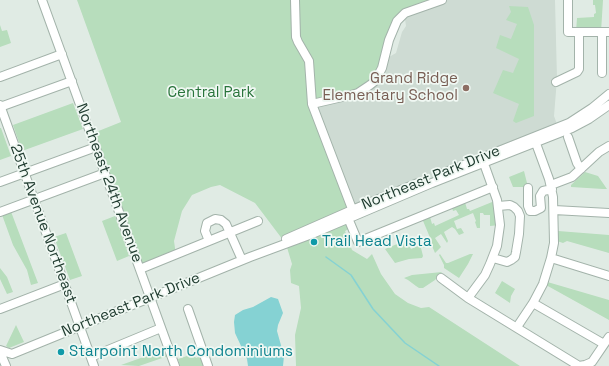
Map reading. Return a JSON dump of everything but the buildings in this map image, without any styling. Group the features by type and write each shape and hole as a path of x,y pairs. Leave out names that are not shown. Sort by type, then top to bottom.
{"street":[{"name":"Northeast 24th Avenue","path":"42,0 175,366"},
{"path":"295,0 296,37 309,61 312,104 351,215 358,242 493,187"},
{"path":"312,104 358,93 370,85 375,81 382,68 389,40 397,21 405,13 442,0"},
{"path":"568,0 568,32 606,32 602,73"},
{"path":"556,82 577,72 579,69 579,32"},
{"path":"0,77 62,54"},
{"path":"0,106 72,81"},
{"name":"Northeast Park Drive","path":"535,140 569,123 592,108 609,94"},
{"name":"Northeast Park Drive","path":"12,354 250,257 284,240 351,215 482,160 572,128 589,119 609,105"},
{"name":"25th Avenue Northeast","path":"0,106 94,366"},
{"path":"568,137 581,169"},
{"path":"517,327 533,303 543,284 552,258 554,244 554,210 551,187 535,140"},
{"path":"528,188 528,206 530,210 535,211 541,208 540,196 544,191 569,179 599,152 609,146"},
{"path":"0,182 96,147"},
{"path":"468,298 485,275 493,258 499,230 500,217 498,206 493,187 482,160"},
{"path":"0,212 105,173"},
{"path":"493,258 507,262 511,260 516,252 519,234 520,216 518,211 510,205 498,206"},
{"path":"554,210 609,213"},
{"path":"209,241 206,231 207,223 215,219 221,220 226,224 242,260"},
{"path":"140,269 258,220"},
{"path":"552,258 609,276"},
{"path":"441,278 468,298 579,366 592,362 607,340 533,303"},
{"path":"0,309 65,284"},
{"path":"188,309 208,366"},
{"path":"91,356 161,328"},
{"path":"0,351 12,354 6,366"},
{"path":"0,351 6,366"}],"shaded area":[{"name":"Grand Ridge Elementary School","path":"442,0 555,0 557,79 554,116 558,127 352,210 312,104 385,55 389,57 396,53 402,32 406,26 405,19 401,16"}],"green space":[{"name":"Central Park","path":"77,0 442,0 401,16 382,68 370,85 313,104 352,210 283,240 255,203 220,185 211,187 192,195 182,211 174,241 176,255 140,269 91,134 121,122"},
{"path":"593,0 603,0 601,32 576,32 577,18 594,17 594,14 596,13"},
{"path":"509,6 528,7 534,25 534,116 516,123 513,121 519,104 493,93 503,70 513,73 519,59 496,48 500,35 511,39 517,24 506,20 511,12"},
{"path":"0,25 2,31 7,30 11,43 0,47"},
{"path":"73,103 83,129 22,151 13,125"},
{"path":"0,128 11,156 0,160"},
{"path":"524,171 528,187 513,187 509,177"},
{"path":"585,172 598,176 607,189 571,187 571,185"},
{"path":"464,199 467,209 470,211 497,200 500,225 490,226 490,215 480,213 480,228 477,228 473,213 454,221 457,229 461,228 464,233 459,235 452,227 444,232 448,241 447,243 441,234 435,238 441,247 435,253 432,246 421,248 422,258 409,259 395,263 385,249 407,240 411,249 431,240 421,216 429,213 432,224 434,223 435,226 459,215 456,210 453,211 451,204"},
{"path":"10,209 38,283 31,285 27,270 13,245 1,212"},
{"path":"115,216 129,256 117,261 102,221"},
{"path":"348,218 352,227 345,231 352,250 367,259 372,254 381,274 395,294 408,303 421,308 429,307 520,366 296,366 295,335 301,308 299,286 291,283 290,270 292,264 286,244"},
{"path":"558,231 609,235 609,253 567,241 563,243 557,241"},
{"path":"66,233 82,276 70,280 54,237"},
{"path":"440,254 446,263 448,263 473,254 459,278 444,268 439,255"},
{"path":"0,268 7,277 13,292 7,294 0,279"},
{"path":"442,272 435,280 423,288 419,288 404,278 412,275"},
{"path":"502,281 515,289 511,296 510,303 495,293"},
{"path":"544,281 609,300 609,320 546,285"},
{"path":"16,325 24,342 9,348 6,346"},
{"path":"169,348 171,355 139,366 121,365"},
{"path":"193,354 196,358 204,355 208,366 180,366 178,359"}],"water":[{"path":"271,297 278,299 283,313 277,331 284,356 283,366 248,366 247,359 235,333 235,315"}],"waterway":[{"path":"326,257 351,275 373,309 405,343 439,366"}],"place":[{"name":"Grand Ridge Elementary School","path":"466,88"},
{"name":"Trail Head Vista","path":"314,242"},
{"name":"Starpoint North Condominiums","path":"61,352"}]}
